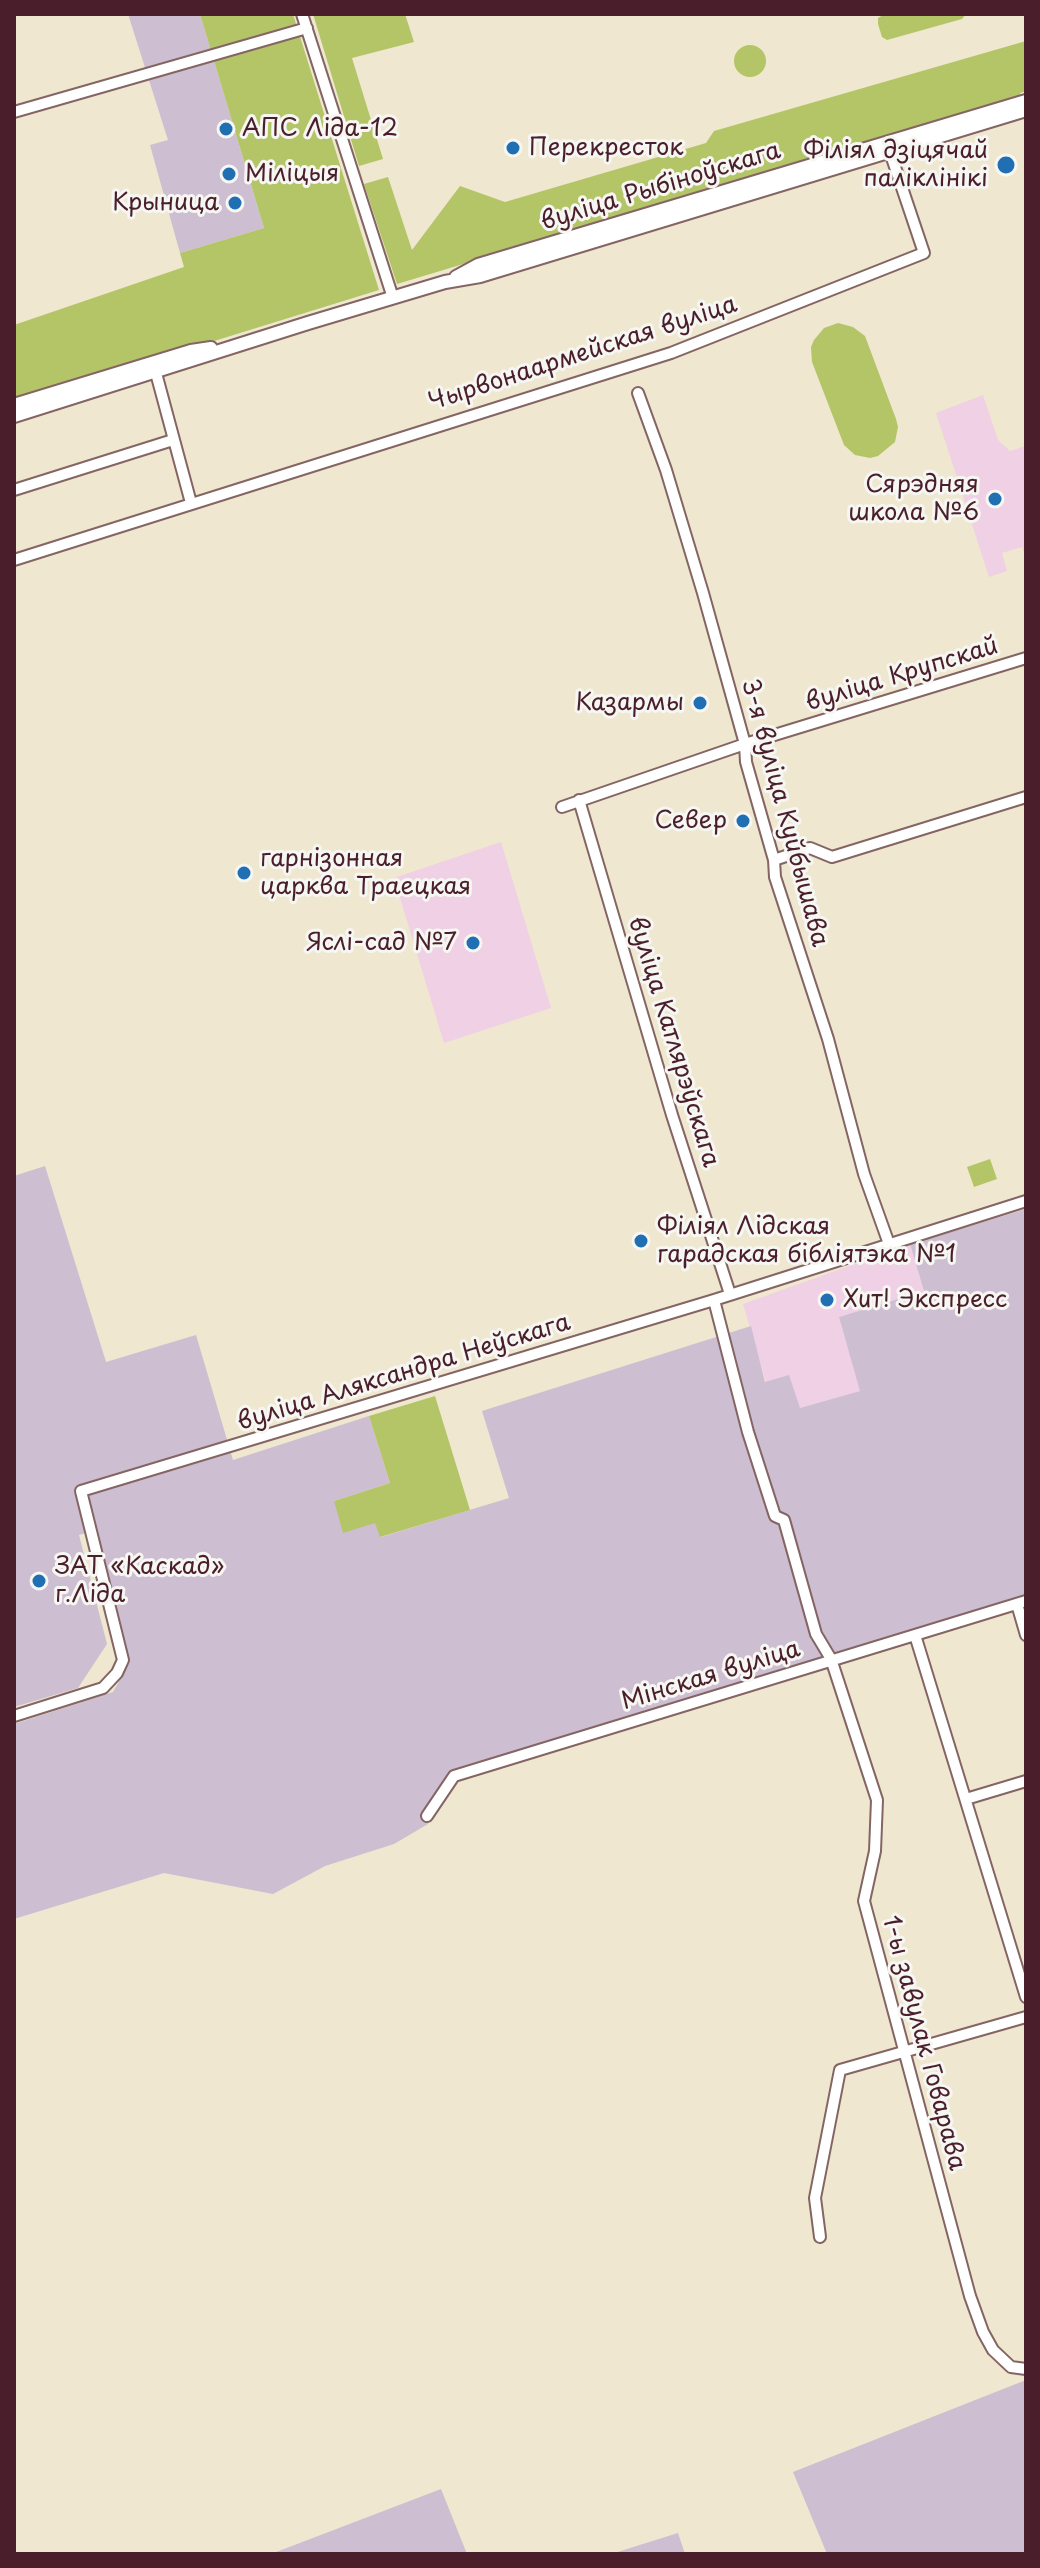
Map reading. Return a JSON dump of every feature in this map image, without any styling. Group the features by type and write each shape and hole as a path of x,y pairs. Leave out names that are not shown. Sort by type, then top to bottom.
{"main road":[{"path":"891,146 1026,101"},
{"path":"891,146 1026,113"},
{"name":"вуліца Рыбіноўскага","path":"14,416 445,282 478,265 891,146"},
{"name":"вуліца Рыбіноўскага","path":"14,405 191,351 254,340"}],"street":[{"path":"302,14 393,298"},
{"path":"14,112 307,28"},
{"name":"Чырвонаармейская вуліца","path":"14,560 671,353 924,253 891,146"},
{"path":"156,373 191,503"},
{"name":"3-я вуліца Куйбышава","path":"638,393 676,504 745,744 746,762 774,860 775,877 828,1039 864,1174 889,1244"},
{"path":"14,490 173,440"},
{"name":"вуліца Крупскай","path":"562,807 745,744 1026,658"},
{"path":"774,860 810,848 832,857 1026,797"},
{"name":"вуліца Катлярэўскага","path":"579,800 672,1115 730,1294"},
{"name":"вуліца Аляксандра Неўскага","path":"14,1716 103,1688 117,1673 123,1660 81,1491 714,1300 1026,1201"},
{"name":"1-ы завулак Говарава","path":"714,1300 748,1432 775,1516 784,1520 816,1634 831,1659 877,1800 875,1851 864,1901 958,2252 983,2332 1002,2360 1011,2367 1026,2369"},
{"path":"1022,1603 1026,1635"},
{"name":"Мінская вуліца","path":"427,1816 454,1776 1022,1603"},
{"path":"915,1635 1026,1997"},
{"path":"966,1799 1026,1781"},
{"path":"820,2237 815,2198 840,2070 1026,2017"}],"shaded area":[{"path":"128,14 200,14 264,228 180,253 150,145 168,140"},
{"name":"Сярэдняя школа №6","path":"983,395 998,440 1010,451 1026,446 1026,558 1022,547 1002,553 1007,571 989,577 936,413"},
{"name":"Яслі-сад №7","path":"501,842 551,1008 444,1043 394,878"},
{"path":"45,1166 106,1362 196,1335 233,1460 369,1416 390,1483 334,1501 376,1523 381,1537 509,1498 482,1411 751,1326 765,1382 789,1375 800,1408 860,1391 839,1317 924,1291 910,1244 1026,1209 1026,1597 843,1652 846,1663 454,1781 428,1824 394,1844 325,1866 273,1894 164,1873 14,1919 14,1724 113,1692 130,1662 96,1530 79,1535 107,1644 78,1688 14,1707 14,1176"},
{"path":"910,1244 924,1291 839,1317 861,1391 800,1408 766,1382 743,1304"},
{"path":"1026,2380 1026,2554 827,2554 793,2472"},
{"path":"441,2489 467,2554 271,2554"},
{"path":"678,2533 685,2554 611,2554"}],"green space":[{"path":"200,14 293,14 379,290 14,403 14,325 184,267 180,253 264,228"},
{"path":"313,14 405,14 414,42 352,58 383,159 359,166"},
{"path":"885,14 966,14 962,19 887,40 882,37 878,24 878,18"},
{"path":"1026,41 1026,91 1020,93 1021,96 397,284 364,184 388,177 412,250 460,186 505,202 706,143 714,131"},
{"path":"750,45 761,50 766,61 761,72 750,77 739,72 734,61 739,50"},
{"path":"838,323 853,327 865,336 896,419 895,442 878,456 855,455 844,445 812,362 814,340 824,328"},
{"path":"990,1159 997,1179 974,1187 967,1167"},
{"path":"435,1396 470,1510 380,1537 375,1523 343,1533 334,1501 390,1483 369,1416"}],"place":[{"name":"АПС Ліда-12","path":"226,129"},
{"name":"Перекресток","path":"513,148"},
{"name":"Філіял дзіцячай паліклінікі","path":"1006,165"},
{"name":"Міліцыя","path":"229,174"},
{"name":"Крыница","path":"235,203"},
{"name":"Сярэдняя школа №6","path":"995,499"},
{"name":"Казармы","path":"700,703"},
{"name":"Север","path":"743,821"},
{"name":"гарнізонная царква Траецкая","path":"244,873"},
{"name":"Яслі-сад №7","path":"473,943"},
{"name":"Філіял Лідская гарадская бібліятэка №1","path":"641,1241"},
{"name":"Хит! Экспресс","path":"827,1300"},
{"name":"ЗАТ «Каскад» г.Ліда","path":"39,1581"}]}
